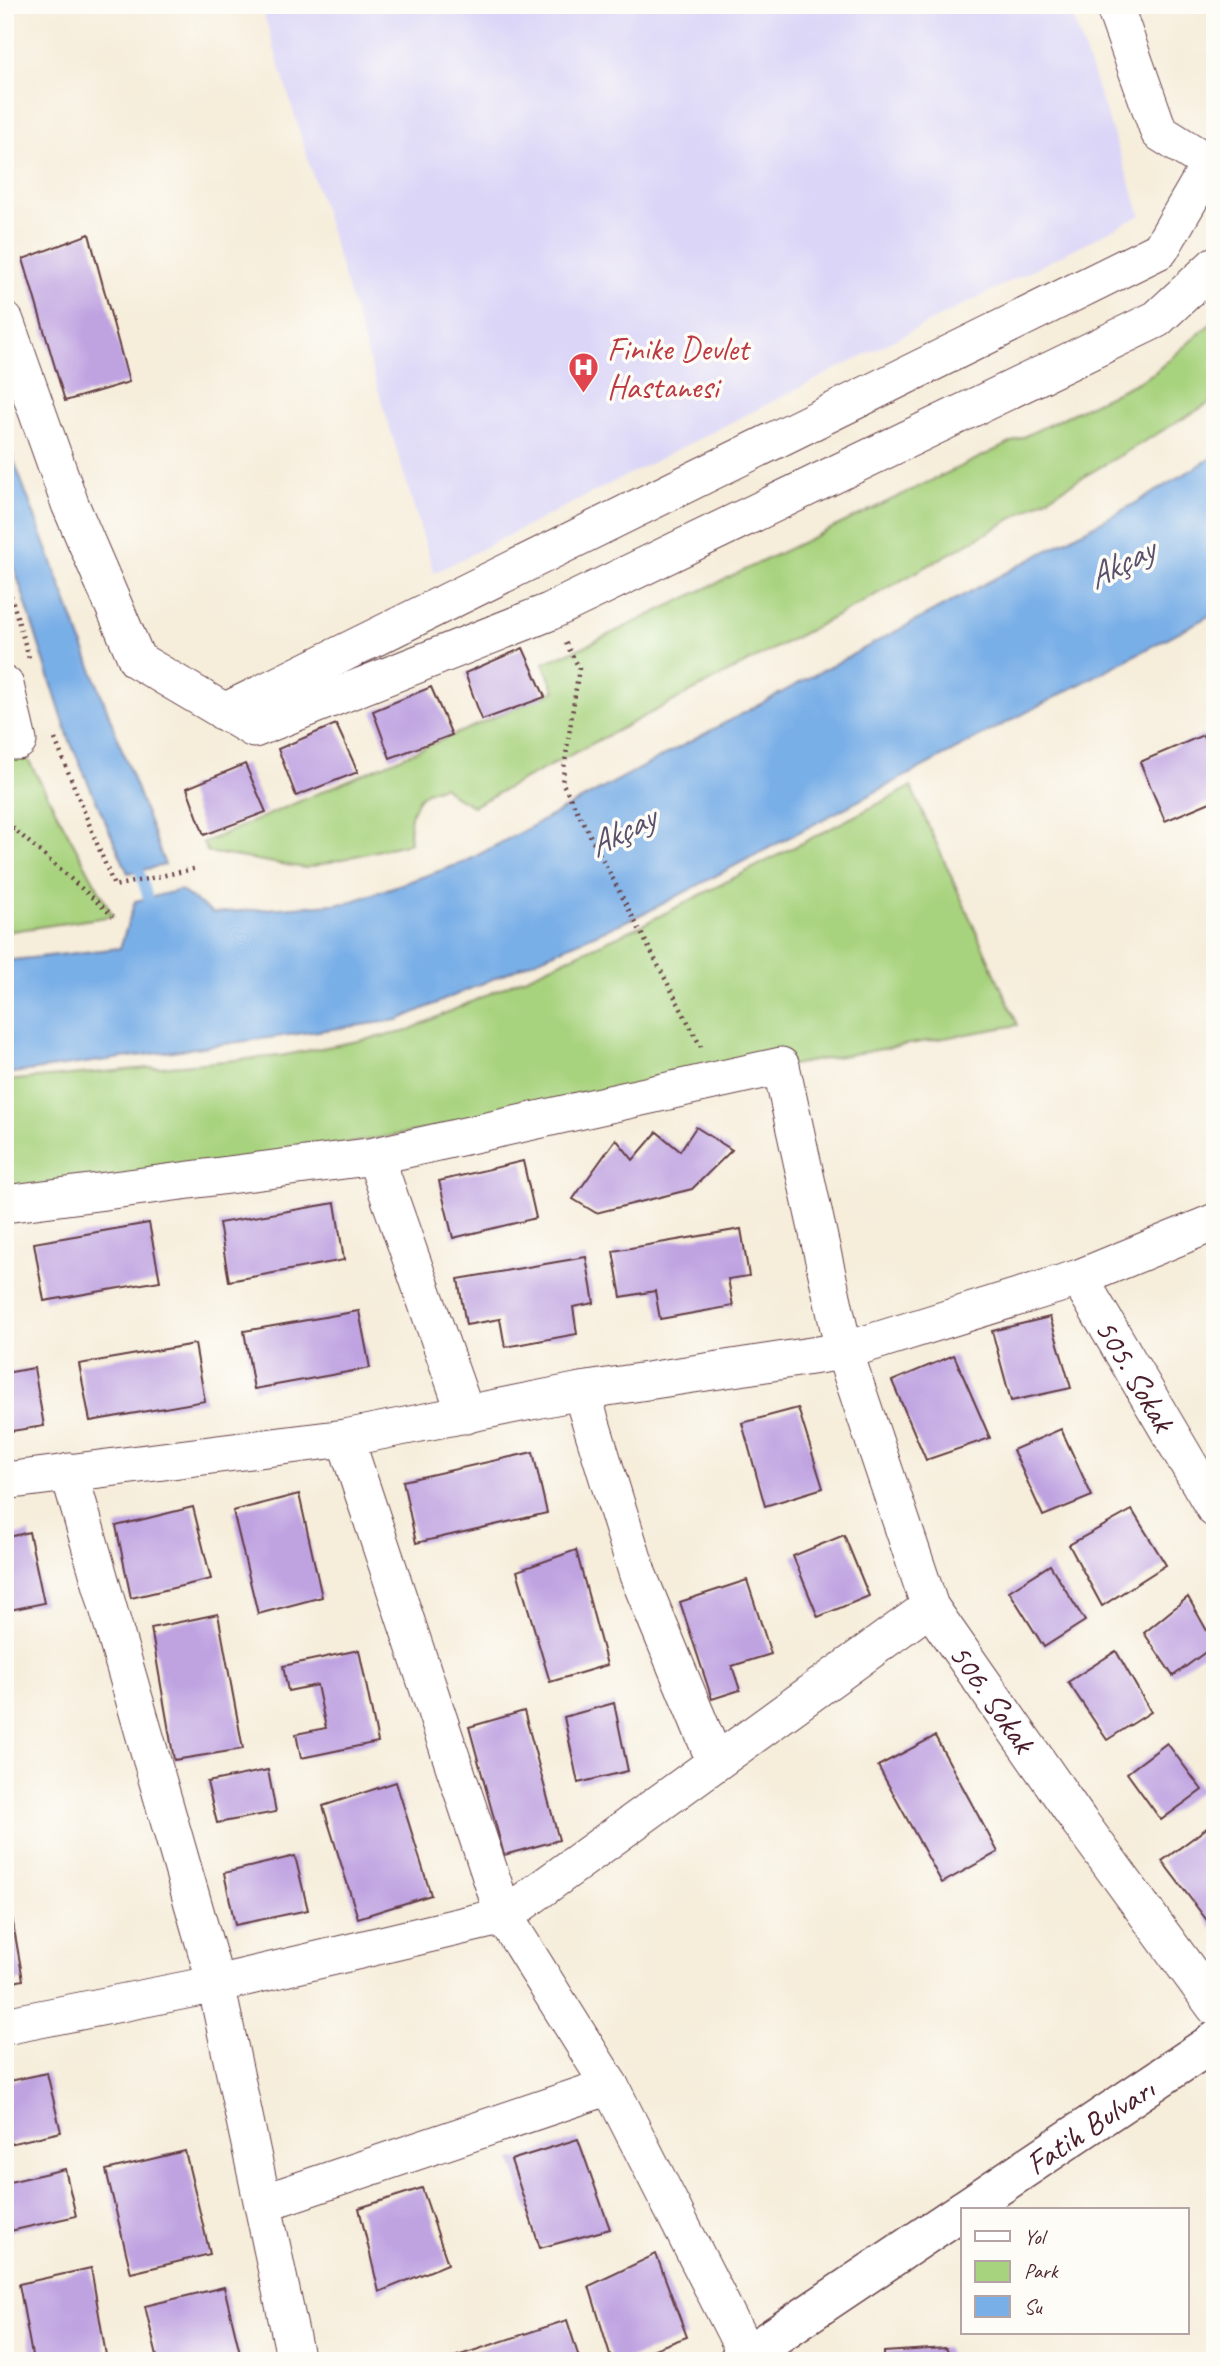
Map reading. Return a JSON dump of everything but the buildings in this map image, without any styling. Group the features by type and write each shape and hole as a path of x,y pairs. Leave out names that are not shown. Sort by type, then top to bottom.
{"street":[{"path":"224,712 1160,250 1212,165 1159,132 1114,5"},
{"path":"5,321 70,504 137,660 254,729 549,612 1157,319 1215,265"},
{"path":"5,685 11,741"},
{"name":"506. Sokak","path":"718,1080 781,1066 844,1351 930,1607 1079,1821 1215,2007"},
{"path":"5,1204 375,1156 718,1080"},
{"path":"375,1156 466,1415"},
{"path":"5,1481 345,1438 581,1391 844,1351 1079,1278 1215,1222"},
{"name":"505. Sokak","path":"1079,1278 1215,1509"},
{"path":"581,1391 638,1575 715,1761"},
{"path":"345,1438 504,1916 611,2086 745,2359"},
{"path":"69,1472 216,1984 296,2361"},
{"path":"5,2026 216,1984 504,1916 930,1607"},
{"name":"Fatih Bulvarı","path":"966,2208 1215,2041"},
{"path":"263,2203 611,2086"},
{"name":"Fatih Bulvarı","path":"745,2359 961,2211"}],"path":[{"path":"549,612 579,668 562,782 718,1080"},
{"path":"5,815 14,829 113,916"},
{"path":"5,831 14,829"},
{"path":"114,886 198,868"}],"shaded area":[{"name":"Finike Devlet Hastanesi","path":"261,5 1069,5 1141,215 434,573"}],"green space":[{"path":"1215,320 1215,400 1001,525 848,610 473,806 454,796 443,786 425,793 416,803 411,816 410,843 305,868 208,852 203,843 555,691 543,663 583,647 1140,381 1155,372"},
{"path":"18,741 113,916 5,932 5,742"},
{"path":"911,787 1018,1025 5,1204 5,1081 280,1056 404,1032 638,927"}],"water":[{"path":"5,435 165,865 128,873 69,739 5,538"},
{"name":"Akçay","path":"1215,456 1215,613 649,911 398,1020 5,1074 5,961 120,948 135,901 180,890 213,913 347,903 465,862 1134,504"}],"waterway":[{"path":"135,858 152,910"}],"place":[{"name":"Finike Devlet Hastanesi","path":"584,394"}]}
